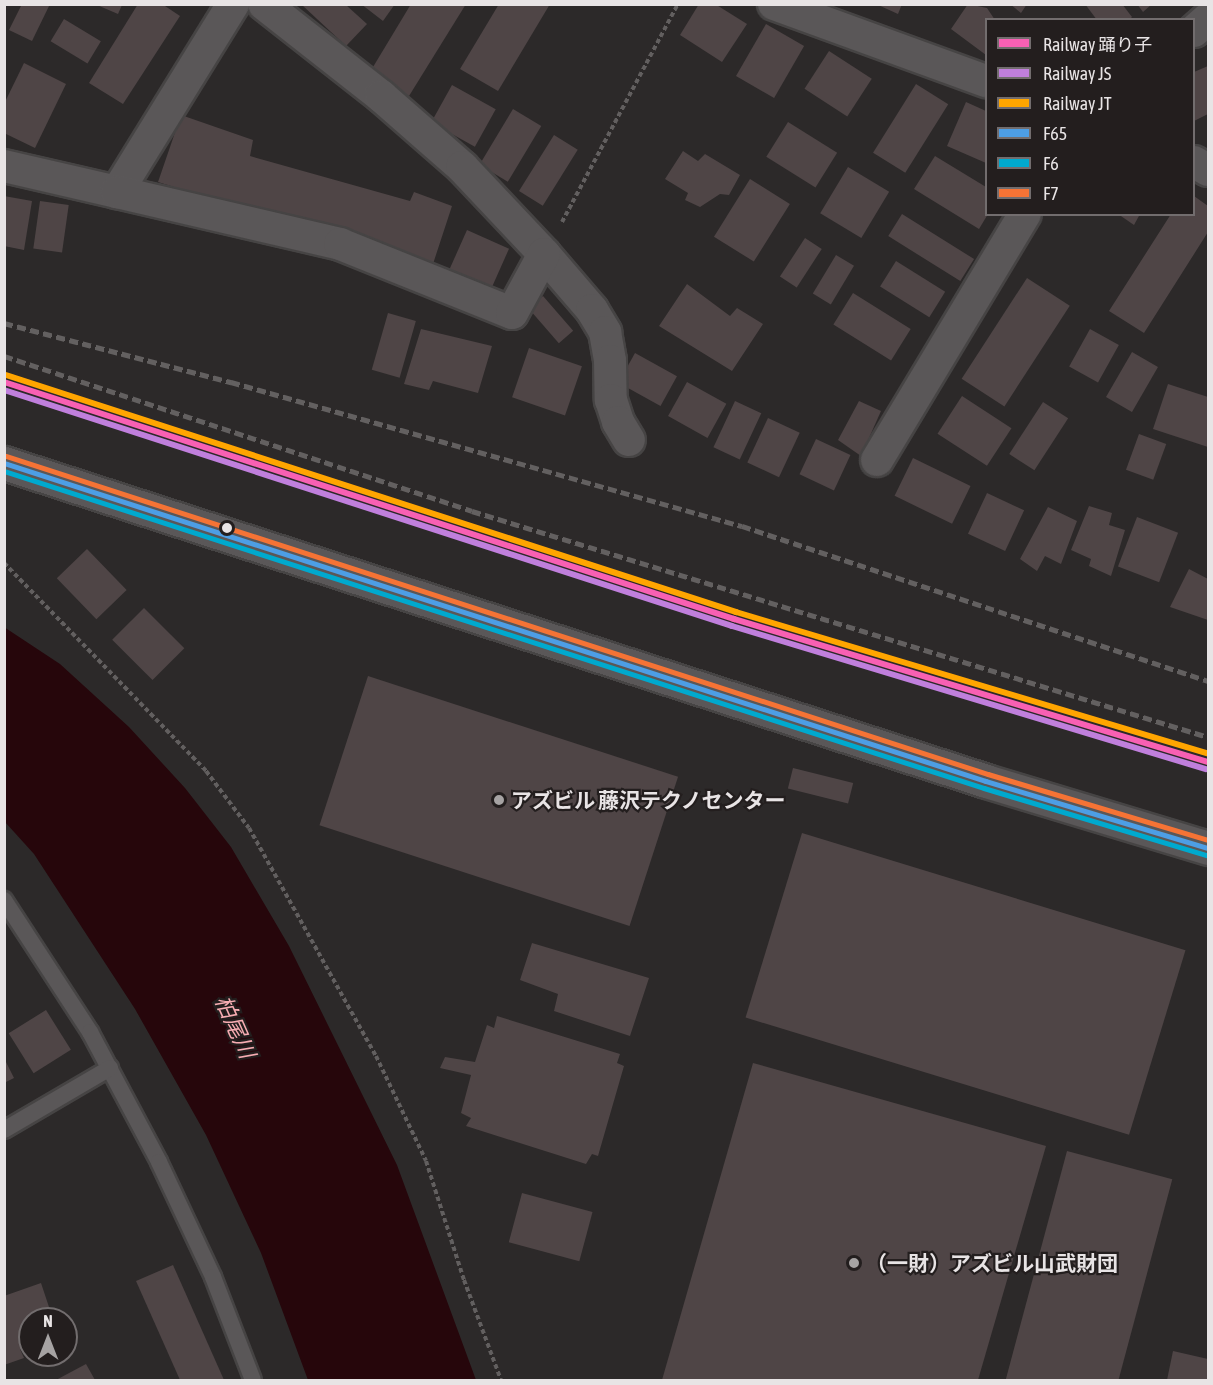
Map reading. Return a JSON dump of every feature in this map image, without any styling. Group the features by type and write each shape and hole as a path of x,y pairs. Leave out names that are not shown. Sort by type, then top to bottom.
{"street":[{"path":"117,192 233,4"},
{"path":"264,4 381,96 462,167 544,254 592,310 605,332 610,361 611,400 618,422 629,440"},
{"path":"774,4 985,80"},
{"path":"1195,30 1209,19"},
{"path":"1195,163 1209,170"},
{"path":"4,166 340,244 512,313 544,254"},
{"path":"877,460 1024,216"},
{"path":"4,463 986,781 1209,849"}],"lane":[{"path":"4,900 90,1032 159,1162 208,1266 253,1380"},
{"path":"4,1130 110,1068"}],"path":[{"path":"544,254 678,4"},
{"path":"4,563 206,771 249,828 376,1056 426,1161 464,1280 501,1380"}],"water":[{"name":"柏尾川","path":"4,627 60,664 129,727 185,788 231,847 289,946 397,1165 476,1380 308,1380 261,1253 206,1135 135,1009 34,854 5,822"}],"building":[{"path":"22,4 50,4 32,41 9,30"},
{"path":"138,4 162,4 180,16 123,104 89,83"},
{"path":"361,4 395,4 383,21"},
{"path":"411,4 466,4 409,96 370,72"},
{"path":"499,4 550,4 498,91 460,69"},
{"path":"699,4 715,4 747,24 722,62 680,35"},
{"path":"876,4 902,4 898,14"},
{"path":"968,4 987,8 994,18 985,18 985,54 951,29"},
{"path":"1010,4 1027,4 1021,13"},
{"path":"1085,4 1122,4 1132,17 1131,18 1096,18"},
{"path":"1137,4 1152,4 1143,12"},
{"path":"97,5 122,5 118,14"},
{"path":"302,5 346,5 367,24 346,46"},
{"path":"64,19 101,41 87,63 51,41"},
{"path":"766,24 804,46 774,98 736,76"},
{"path":"829,51 872,79 847,117 804,89"},
{"path":"24,63 66,84 35,148 4,133 4,104"},
{"path":"1208,66 1208,114 1195,120 1195,72"},
{"path":"916,84 948,104 905,173 873,153"},
{"path":"452,85 496,109 475,147 431,123"},
{"path":"966,102 985,111 985,163 947,146"},
{"path":"513,109 541,126 508,182 480,165"},
{"path":"181,115 253,140 250,156 410,201 414,192 452,206 432,267 158,182"},
{"path":"788,122 837,153 815,188 766,157"},
{"path":"554,135 578,150 543,206 519,191"},
{"path":"683,151 698,161 705,154 740,175 729,195 720,194 700,207 685,200 688,193 665,179"},
{"path":"935,156 985,186 987,216 979,229 914,189"},
{"path":"848,167 889,192 861,238 820,213"},
{"path":"750,179 790,204 754,262 714,237"},
{"path":"4,196 32,201 24,250 4,246"},
{"path":"1195,197 1208,206 1208,232 1144,333 1109,311 1170,216 1195,216"},
{"path":"40,201 69,205 62,253 33,249"},
{"path":"902,214 974,259 960,281 888,236"},
{"path":"1121,216 1139,216 1134,225"},
{"path":"467,230 509,249 490,291 448,272"},
{"path":"805,238 822,249 797,287 780,277"},
{"path":"836,255 854,266 831,304 813,294"},
{"path":"896,261 945,292 929,317 880,286"},
{"path":"1027,278 1070,306 1004,406 962,379"},
{"path":"687,284 730,316 737,308 763,324 732,371 659,326"},
{"path":"853,293 911,329 891,360 833,324"},
{"path":"543,296 573,331 559,343 529,308"},
{"path":"388,313 416,321 400,378 372,370"},
{"path":"421,329 492,346 478,393 433,381 429,390 404,384"},
{"path":"1090,329 1119,345 1098,383 1069,367"},
{"path":"529,348 582,366 565,415 512,397"},
{"path":"1132,352 1158,367 1132,412 1106,397"},
{"path":"635,353 677,376 660,406 619,383"},
{"path":"687,382 726,404 707,438 668,416"},
{"path":"1168,384 1208,397 1208,447 1153,429"},
{"path":"962,396 1011,428 987,466 937,434"},
{"path":"735,401 761,413 740,459 713,447"},
{"path":"859,401 881,411 861,456 838,440"},
{"path":"1043,402 1068,418 1034,470 1009,454"},
{"path":"768,418 800,433 779,477 747,462"},
{"path":"1139,434 1166,444 1153,480 1126,470"},
{"path":"816,439 850,455 834,490 800,474"},
{"path":"913,458 971,486 952,524 895,496"},
{"path":"987,493 1024,510 1005,551 968,534"},
{"path":"1089,506 1112,513 1109,525 1125,530 1111,576 1089,566 1091,559 1071,550"},
{"path":"1048,507 1077,521 1061,564 1045,556 1037,571 1020,559"},
{"path":"1137,517 1178,533 1159,582 1118,566"},
{"path":"87,549 127,590 96,619 57,578"},
{"path":"1189,569 1208,579 1208,620 1170,607"},
{"path":"144,608 184,648 152,680 112,640"},
{"name":"アズビル 藤沢テクノセンター","path":"368,676 678,777 630,926 319,825"},
{"path":"793,768 853,783 848,803 788,788"},
{"path":"802,833 1185,950 1129,1135 746,1018"},
{"path":"532,943 649,978 630,1036 554,1011 558,994 520,980"},
{"path":"46,1010 71,1050 34,1073 9,1033"},
{"path":"497,1016 620,1054 617,1063 624,1066 598,1156 592,1154 586,1164 466,1126 471,1118 461,1113 471,1075 440,1068 445,1057 475,1062 487,1025 494,1028"},
{"path":"4,1058 14,1078 4,1083"},
{"name":"（一財）アズビル山武財団","path":"753,1063 1046,1146 978,1380 662,1380"},
{"path":"1067,1151 1172,1179 1118,1380 1006,1380"},
{"path":"522,1193 593,1212 579,1261 509,1242"},
{"path":"173,1265 224,1380 180,1380 136,1281"},
{"path":"41,1283 49,1307 18,1307 18,1360 4,1365 4,1296"},
{"path":"1173,1351 1208,1359 1208,1380 1167,1380"},
{"path":"86,1364 95,1380 56,1380"}],"railway":[{"path":"4,323 231,382 742,526 1208,681"},
{"path":"4,356 472,511 1208,737"}],"rail line":[{"name":"JT","path":"6,375 736,612 1208,754"},
{"name":"踊り子","path":"4,382 734,619 1208,762"},
{"name":"JS","path":"4,390 732,626 1206,769"}],"transit line":[{"name":"F7","path":"6,456 988,774 1208,840"},
{"name":"F65","path":"4,463 986,781 1208,848"},
{"name":"F6","path":"4,471 984,788 1206,855"}],"place":[{"name":"アズビル 藤沢テクノセンター","path":"499,800"},
{"name":"（一財）アズビル山武財団","path":"854,1263"}]}
